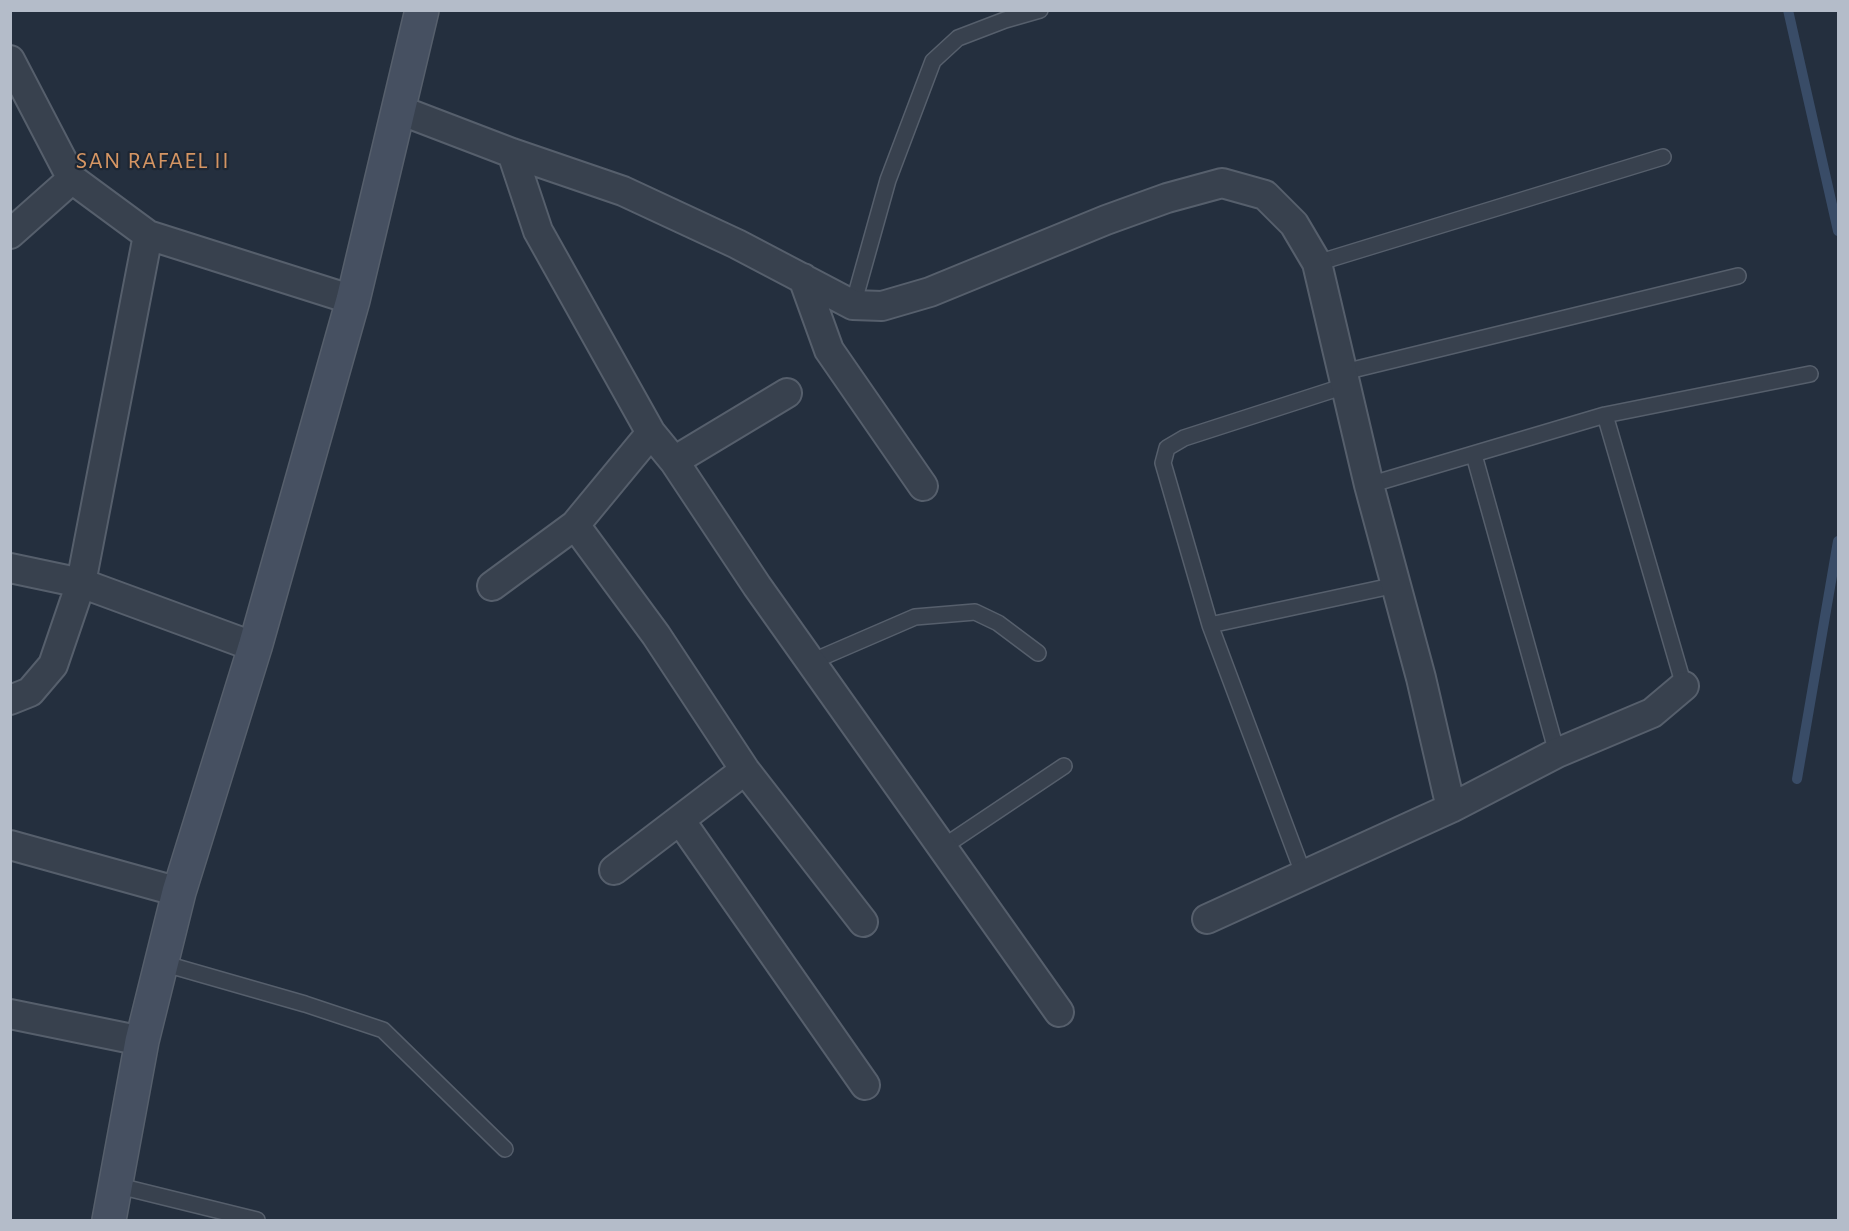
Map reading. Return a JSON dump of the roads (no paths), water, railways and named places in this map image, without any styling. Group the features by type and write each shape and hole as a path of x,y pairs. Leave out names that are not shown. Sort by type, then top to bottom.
{"street":[{"path":"109,1221 142,1041 179,892 255,647 353,300 422,10"},
{"path":"10,60 72,180 148,235 353,300"},
{"path":"397,109 512,153 623,191 737,244 853,305 882,306 930,292 1106,220 1167,198 1222,183 1265,195 1294,224 1317,262 1346,378 1369,485 1421,678 1451,808"},
{"path":"512,153 538,231 651,433 674,461 757,586 1059,1012"},
{"path":"10,234 72,180"},
{"path":"10,700 30,692 53,664 81,583 148,235"},
{"path":"803,278 829,350 923,486"},
{"path":"674,461 787,393"},
{"path":"492,586 575,525 651,433"},
{"path":"575,525 656,635 745,770 863,922"},
{"path":"10,568 81,583 255,647"},
{"path":"1207,919 1303,873 1451,808 1557,753 1652,713 1684,686"},
{"path":"614,870 745,770"},
{"path":"680,820 865,1084"},
{"path":"10,845 179,892"},
{"path":"10,1014 142,1041"}],"lane":[{"path":"853,305 888,180 933,61 958,38 1005,20 1040,10"},
{"path":"1317,262 1663,157"},
{"path":"1303,873 1210,625 1163,463 1167,448 1184,438 1346,378 1738,276"},
{"path":"1369,485 1605,416 1810,374"},
{"path":"1605,416 1684,686"},
{"path":"1474,455 1557,753"},
{"path":"1210,625 1396,585"},
{"path":"811,662 915,617 975,612 998,623 1038,653"},
{"path":"943,847 1064,766"},
{"path":"162,963 305,1004 383,1030 505,1149"},
{"path":"115,1185 257,1221"}],"waterway":[{"path":"1788,10 1838,231"},
{"path":"1797,779 1838,541"}],"district":[{"name":"SAN RAFAEL II","path":"153,161"}]}
